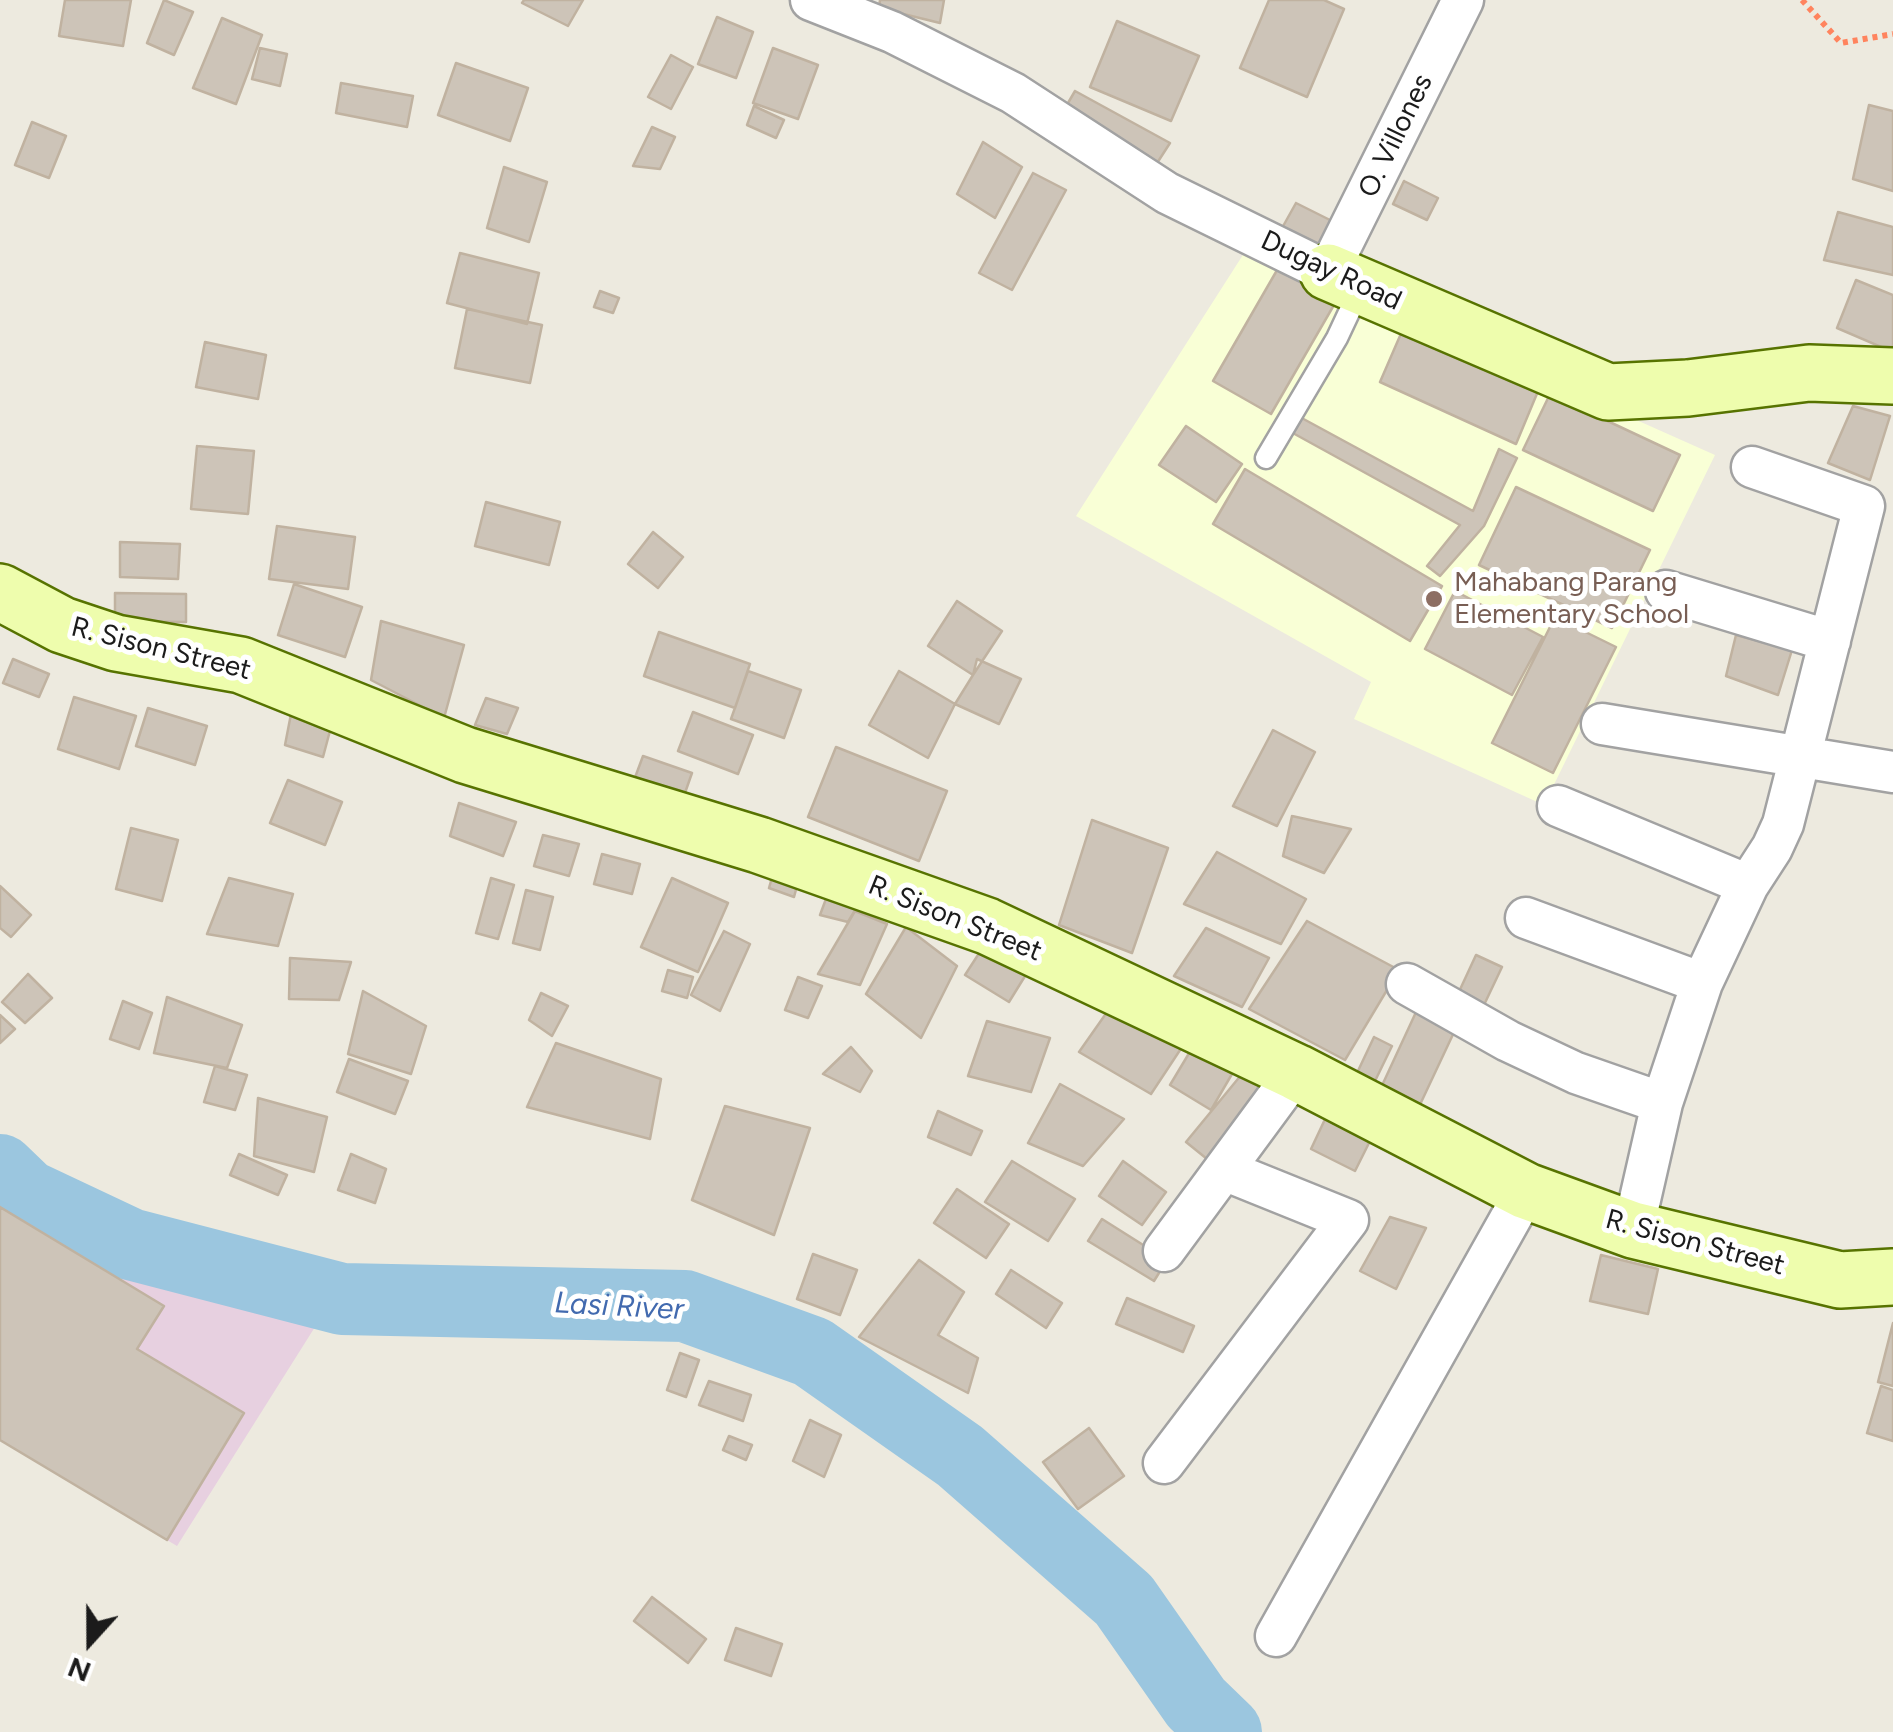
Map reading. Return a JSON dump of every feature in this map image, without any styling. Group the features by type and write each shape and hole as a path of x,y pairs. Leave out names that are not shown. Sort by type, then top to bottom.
{"street":[{"name":"Dugay Road","path":"811,0 892,32 1012,93 1167,193 1345,279 1608,392 1688,388 1810,373 1893,376"},
{"name":"O. Villones","path":"1345,279 1463,0"},
{"path":"1633,1230 1662,1103 1702,983 1748,885 1783,824 1864,506 1752,467"},
{"path":"1666,590 1830,641"},
{"name":"R. Sison Street","path":"0,592 62,625 116,643 241,665 465,755 759,845 986,926 1296,1072 1526,1191 1633,1230 1840,1280 1893,1277"},
{"path":"1602,724 1893,772"},
{"path":"1558,806 1748,885"},
{"path":"1526,918 1702,983"},
{"path":"1407,984 1576,1073 1662,1103"},
{"path":"1164,1250 1296,1072"},
{"path":"1164,1464 1348,1220 1224,1170"},
{"path":"1276,1636 1526,1191"}],"lane":[{"path":"1266,458 1337,338 1345,279"}],"path":[{"path":"1802,0 1840,43 1893,34"}],"shaded area":[{"name":"Mahabang Parang Elementary School","path":"1248,247 1715,455 1544,805 1354,719 1371,682 1076,516"},
{"path":"0,1198 75,1243 132,1267 320,1319 177,1546 0,1440"}],"building":[{"path":"65,0 131,0 123,46 59,36"},
{"path":"164,0 193,12 174,55 147,43"},
{"path":"583,0 568,26 522,3"},
{"path":"880,0 944,0 940,23 879,8"},
{"path":"1269,0 1324,0 1344,9 1307,97 1240,68"},
{"path":"717,17 753,32 736,78 698,64"},
{"path":"222,18 262,35 236,104 193,88"},
{"path":"1117,21 1199,56 1171,121 1090,87"},
{"path":"260,48 287,54 280,86 252,79"},
{"path":"773,48 818,65 798,119 753,103"},
{"path":"671,55 693,67 671,109 648,97"},
{"path":"456,63 528,88 510,141 438,115"},
{"path":"341,83 413,96 407,127 336,113"},
{"path":"1075,91 1170,143 1150,174 1061,115"},
{"path":"1869,105 1893,111 1893,191 1853,179"},
{"path":"754,106 784,120 776,138 747,125"},
{"path":"32,122 66,136 49,178 15,165"},
{"path":"652,127 675,137 660,169 633,166"},
{"path":"983,142 1022,167 995,218 957,194"},
{"path":"504,167 547,182 529,242 487,228"},
{"path":"1033,173 1066,190 1012,290 979,273"},
{"path":"1404,181 1438,198 1427,220 1393,204"},
{"path":"1296,203 1334,222 1317,256 1277,237"},
{"path":"1838,212 1893,227 1893,275 1824,260"},
{"path":"460,253 539,273 527,324 447,303"},
{"path":"1280,265 1338,298 1271,414 1213,381"},
{"path":"1856,280 1893,295 1893,352 1837,328"},
{"path":"600,291 619,298 613,313 594,307"},
{"path":"467,309 542,325 530,383 455,368"},
{"path":"1406,322 1541,384 1516,444 1380,382"},
{"path":"205,342 266,355 258,399 196,387"},
{"path":"1550,394 1680,455 1653,511 1523,450"},
{"path":"1853,406 1890,416 1870,480 1828,463"},
{"path":"1298,416 1473,511 1499,449 1517,458 1484,526 1440,576 1427,566 1460,525 1291,432"},
{"path":"1186,426 1242,464 1216,502 1159,465"},
{"path":"197,446 254,451 248,514 191,509"},
{"path":"1245,469 1442,586 1410,641 1213,524"},
{"path":"1516,487 1650,550 1612,628 1479,565"},
{"path":"486,502 560,522 549,565 475,546"},
{"path":"277,526 355,537 348,589 269,579"},
{"path":"653,532 683,557 658,588 628,564"},
{"path":"120,542 180,544 178,579 120,577"},
{"path":"294,584 362,607 345,657 278,635"},
{"path":"1455,591 1543,637 1512,695 1425,649"},
{"path":"115,593 186,594 186,622 115,621"},
{"path":"957,601 1002,631 973,675 928,646"},
{"path":"1555,617 1616,647 1553,773 1492,743"},
{"path":"381,621 464,645 444,718 371,680"},
{"path":"659,632 750,664 735,708 644,676"},
{"path":"1736,635 1792,650 1778,695 1726,676"},
{"path":"13,659 49,674 39,697 3,683"},
{"path":"977,659 1021,679 999,724 955,704 973,675"},
{"path":"748,671 801,690 784,738 731,719"},
{"path":"899,671 955,704 928,758 869,725"},
{"path":"74,697 136,716 119,769 58,749"},
{"path":"486,698 518,708 507,734 475,725"},
{"path":"148,708 207,726 195,765 136,746"},
{"path":"693,712 753,735 738,774 678,751"},
{"path":"291,714 331,727 323,757 285,745"},
{"path":"1273,730 1315,752 1277,826 1233,806"},
{"path":"836,747 947,791 919,861 808,817"},
{"path":"643,756 692,773 680,807 630,791"},
{"path":"288,780 342,802 325,845 270,823"},
{"path":"459,803 516,822 503,856 450,836"},
{"path":"1292,816 1351,829 1324,873 1283,856"},
{"path":"1092,820 1168,848 1132,953 1059,925"},
{"path":"131,828 178,840 162,901 116,889"},
{"path":"543,835 579,844 569,876 534,866"},
{"path":"1217,852 1306,899 1281,944 1184,904"},
{"path":"602,854 640,864 632,894 594,884"},
{"path":"775,867 800,875 794,897 769,888"},
{"path":"229,878 293,894 278,946 207,934"},
{"path":"491,878 514,885 498,939 476,933"},
{"path":"672,878 728,903 698,972 641,947"},
{"path":"833,880 864,895 848,922 820,915"},
{"path":"0,886 31,915 11,937 0,928"},
{"path":"526,890 553,897 540,950 513,943"},
{"path":"855,911 887,924 860,985 818,974"},
{"path":"1307,921 1399,970 1345,1060 1249,1009"},
{"path":"906,927 957,966 921,1038 866,994"},
{"path":"1206,928 1269,958 1242,1007 1174,976"},
{"path":"724,931 750,944 720,1011 691,995"},
{"path":"987,941 1030,968 1009,1002 965,975"},
{"path":"1476,955 1502,967 1483,1007 1457,996"},
{"path":"290,958 351,962 339,1000 289,999"},
{"path":"668,970 693,977 687,998 662,991"},
{"path":"28,974 52,998 25,1023 2,1002"},
{"path":"798,977 822,986 808,1018 785,1010"},
{"path":"363,991 426,1026 411,1074 348,1054"},
{"path":"541,993 568,1006 552,1036 529,1020"},
{"path":"1119,995 1186,1041 1151,1094 1079,1052"},
{"path":"167,997 242,1025 227,1068 154,1053"},
{"path":"123,1001 152,1013 139,1049 110,1039"},
{"path":"1417,1010 1456,1028 1417,1111 1379,1092"},
{"path":"0,1015 15,1029 0,1043"},
{"path":"987,1021 1050,1038 1031,1092 968,1076"},
{"path":"1374,1037 1392,1046 1375,1081 1357,1073"},
{"path":"556,1043 661,1079 650,1139 527,1107"},
{"path":"851,1047 872,1071 860,1092 823,1074"},
{"path":"1191,1050 1232,1074 1211,1110 1170,1085"},
{"path":"349,1059 408,1081 395,1114 337,1092"},
{"path":"1251,1063 1276,1084 1212,1163 1186,1142"},
{"path":"215,1066 247,1075 235,1110 204,1102"},
{"path":"1060,1084 1124,1119 1083,1166 1028,1143"},
{"path":"258,1098 327,1117 314,1172 254,1156"},
{"path":"725,1106 810,1128 774,1235 692,1200"},
{"path":"938,1111 982,1131 971,1155 928,1137"},
{"path":"1327,1115 1372,1137 1355,1171 1311,1149"},
{"path":"239,1154 287,1175 278,1195 230,1175"},
{"path":"351,1154 386,1169 375,1203 338,1190"},
{"path":"1012,1161 1075,1199 1048,1241 985,1202"},
{"path":"1123,1161 1166,1192 1142,1225 1099,1196"},
{"path":"957,1189 1009,1224 986,1258 934,1223"},
{"path":"0,1207 164,1306 137,1349 244,1413 167,1540 0,1440"},
{"path":"1390,1217 1426,1228 1396,1289 1360,1271"},
{"path":"1102,1219 1167,1260 1154,1281 1088,1241"},
{"path":"813,1254 857,1270 840,1315 797,1299"},
{"path":"1601,1255 1658,1269 1648,1314 1590,1301"},
{"path":"919,1260 964,1292 938,1335 978,1358 968,1393 859,1337"},
{"path":"1011,1270 1062,1303 1046,1328 996,1294"},
{"path":"1127,1298 1194,1326 1183,1352 1116,1324"},
{"path":"1893,1323 1893,1386 1878,1382"},
{"path":"680,1353 699,1360 686,1397 667,1390"},
{"path":"709,1381 751,1395 743,1421 699,1405"},
{"path":"1881,1386 1893,1390 1893,1441 1867,1433"},
{"path":"810,1420 841,1435 824,1477 793,1461"},
{"path":"1089,1428 1124,1476 1078,1509 1043,1462"},
{"path":"729,1436 752,1445 746,1460 723,1450"},
{"path":"652,1597 706,1639 688,1663 634,1621"},
{"path":"736,1628 782,1644 771,1676 725,1660"}],"waterway":[{"name":"Lasi River","path":"0,1170 26,1195 130,1244 342,1299 685,1306 812,1352 960,1456 1124,1600 1196,1703 1226,1732"}],"place":[{"name":"Mahabang Parang Elementary School","path":"1434,599"}]}
